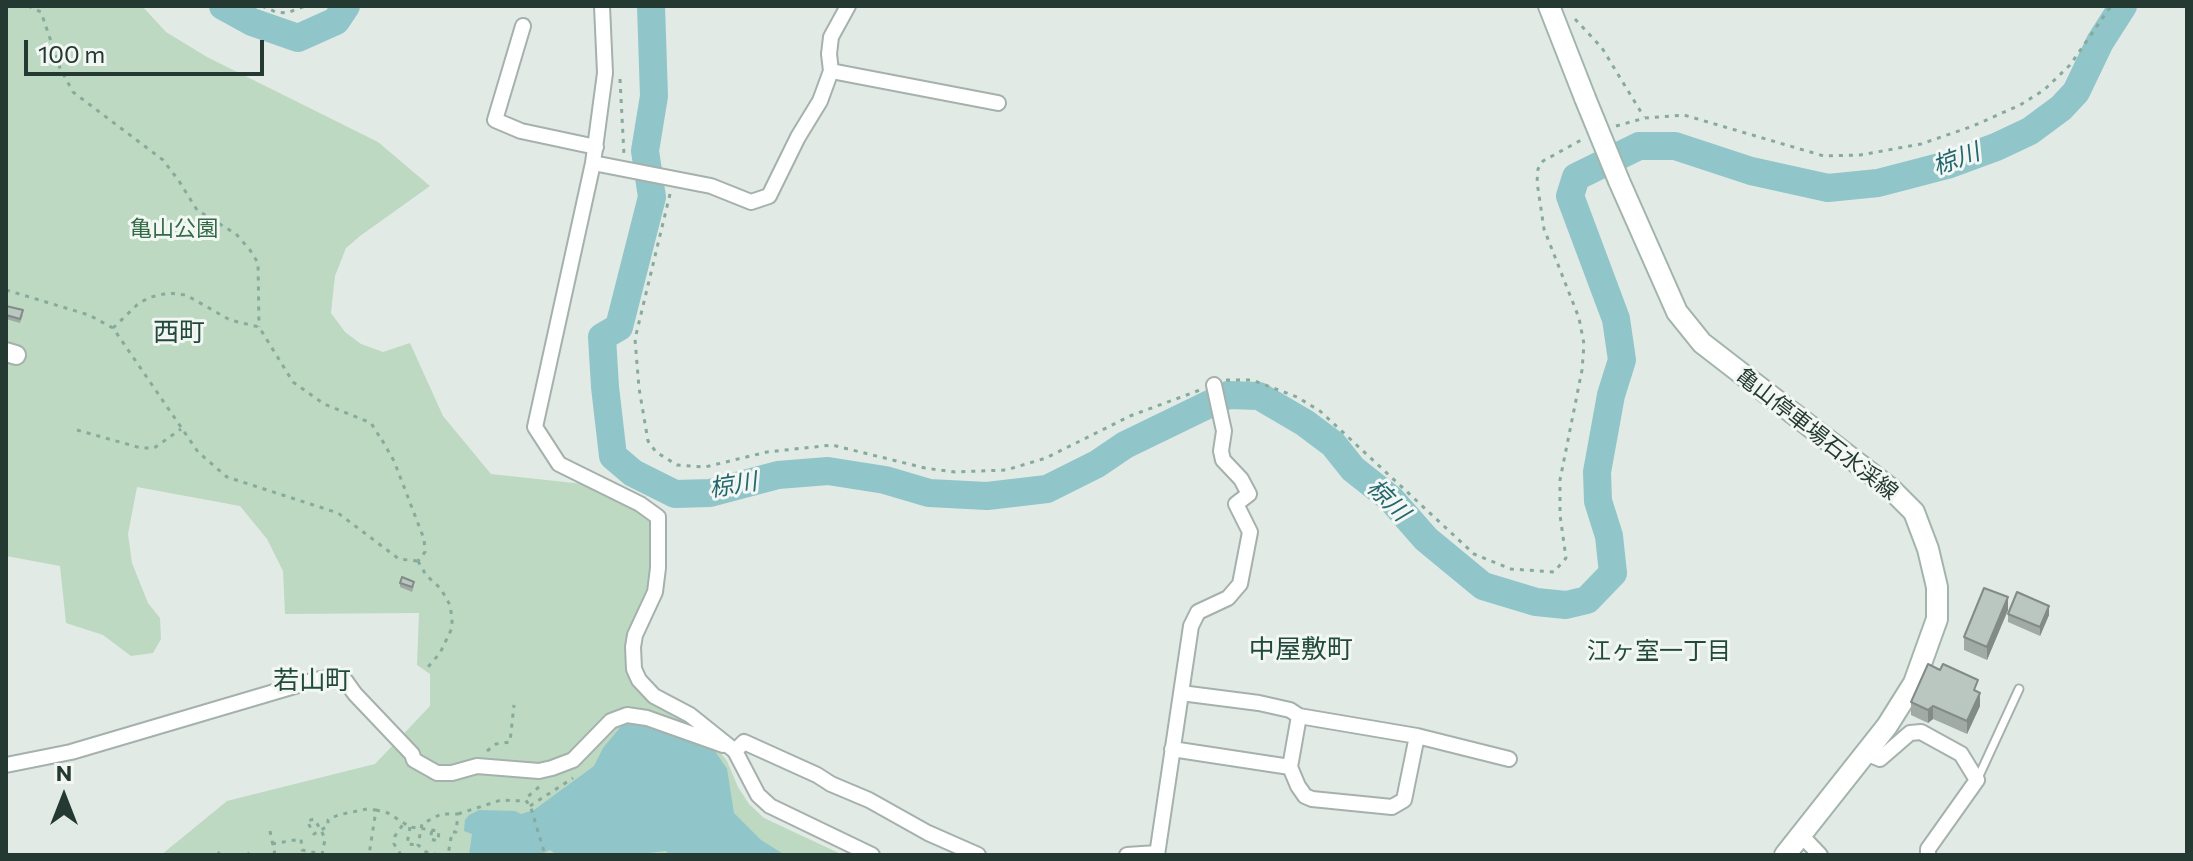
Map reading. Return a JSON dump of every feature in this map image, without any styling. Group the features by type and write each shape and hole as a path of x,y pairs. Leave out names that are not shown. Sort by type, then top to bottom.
{"main road":[{"name":"亀山停車場石水渓線","path":"1549,6 1619,181 1677,312 1702,343 1891,489 1914,512 1928,549 1937,587 1937,619 1914,683 1887,726 1785,855"}],"street":[{"path":"602,6 605,73 596,147 535,427 559,464 640,504 658,517 655,592 635,635 634,669 646,689 690,715 731,749 758,795 770,806 872,855"},
{"path":"593,163 711,186 751,202 769,196 820,101 831,71 831,37 848,6"},
{"path":"523,26 495,120 521,131 596,147"},
{"path":"831,71 998,103"},
{"path":"1127,855 1157,854 1191,626 1198,612 1228,598 1240,584 1250,532 1236,504 1249,494 1241,479 1223,460 1224,431 1215,385"},
{"path":"6,765 71,752 287,688 342,676 414,760 437,773 485,766 530,770 552,768 573,760 611,721 627,715 647,718 731,749 744,742 978,855"},
{"path":"1181,693 1259,703 1290,710 1299,716 1417,736 1509,759"},
{"path":"1299,716 1290,767 1298,786 1312,799 1392,807 1404,800 1417,736"},
{"path":"1866,753 1880,759 1910,733 1921,732 1961,754 1977,780 1928,849 1928,855"},
{"path":"1172,749 1290,767"},
{"path":"1800,834 1820,855"}],"lane":[{"path":"1977,780 2019,689"}],"path":[{"path":"28,6 41,12 60,68 73,92 163,160 197,210 236,234 250,250 258,263 259,327 293,382 324,404 371,423 394,461 424,539 425,552 418,561"},
{"path":"262,6 287,13 305,6"},
{"path":"1607,130 1645,118 1684,115 1824,156 1860,155 1921,144 2020,105 2044,90 2070,65 2111,6"},
{"path":"1573,17 1602,48 1645,118"},
{"path":"620,79 625,145 623,167"},
{"path":"674,177 635,339 648,441 656,452 677,465 705,467 767,452 832,445 925,468 955,472 1006,470 1037,462 1130,416 1226,380 1252,380 1297,397 1340,426 1474,554 1511,569 1554,572 1566,558 1560,515 1560,480 1582,370 1584,344 1579,318 1544,229 1538,169 1543,161 1594,134"},
{"path":"6,290 89,315 113,328 198,452 227,477 338,513 399,559 418,561"},
{"path":"113,328 139,303 168,293 186,295 230,320 259,327"},
{"path":"77,430 141,448 154,448 182,428"},
{"path":"418,561 426,575 441,589 450,605 452,619 452,628 440,653 427,668"},
{"path":"485,766 484,753 496,744 512,739 514,705"},
{"path":"545,855 531,808 525,799 531,796 552,768"},
{"path":"418,845 422,824 441,814 458,814 501,800 527,802"},
{"path":"272,844 301,839 302,850 322,855 325,839 321,830 328,826 328,820 367,809 388,813 410,827 432,830"},
{"path":"369,855 376,810"},
{"path":"448,855 458,814"},
{"path":"401,855 394,844 395,836 404,823"},
{"path":"410,827 407,844 418,845 430,854 438,855"},
{"path":"270,831 275,855"},
{"path":"246,855 252,852 254,855"}],"green space":[{"name":"亀山公園","path":"6,6 142,6 166,32 207,57 378,142 430,186 346,248 335,276 331,313 345,332 361,344 383,352 410,343 443,416 491,474 583,484 637,508 652,523 653,564 628,669 704,733 727,761 749,804 764,818 843,855 161,855 227,801 375,764 430,706 430,674 417,665 419,613 285,614 283,571 267,539 240,506 137,487 128,534 132,563 148,603 160,618 161,639 153,653 131,656 103,635 66,623 60,566 6,556"}],"water":[{"path":"643,723 711,745 727,769 734,813 761,840 785,855 669,855 666,851 629,855 557,855 550,850 540,855 469,855 472,834 464,831 469,815 479,810 515,811 521,814 534,810 594,766 603,748 623,724"}],"building":[{"path":"6,306 23,310 20,319 6,315"},
{"path":"402,577 414,582 412,587 400,583"},
{"path":"1984,588 2008,597 1987,647 1964,637"},
{"path":"2017,592 2049,606 2040,627 2008,614"},
{"path":"1928,664 1940,670 1943,664 1978,680 1974,690 1980,693 1967,721 1933,706 1928,710 1911,702"}],"waterway":[{"name":"椋川","path":"223,6 252,22 298,38 336,21 346,6"},
{"name":"椋川","path":"651,6 654,96 645,151 652,197 619,327 602,337 613,456 633,473 675,494 710,493 778,475 828,471 885,480 929,493 987,496 1047,489 1097,464 1125,445 1228,395 1259,396 1333,444 1353,469 1391,499 1426,539 1483,586 1536,602 1566,605 1587,600 1613,573 1609,536 1598,501 1597,472 1611,395 1622,360 1616,319 1570,196 1576,177 1639,146 1675,146 1751,171 1828,188 1878,183 1947,165 2030,131 2061,108 2076,92 2100,42 2123,6"}],"district":[{"name":"西町","path":"179,332"},
{"name":"中屋敷町","path":"1301,649"},
{"name":"江ヶ室一丁目","path":"1659,651"},
{"name":"若山町","path":"312,680"}]}
